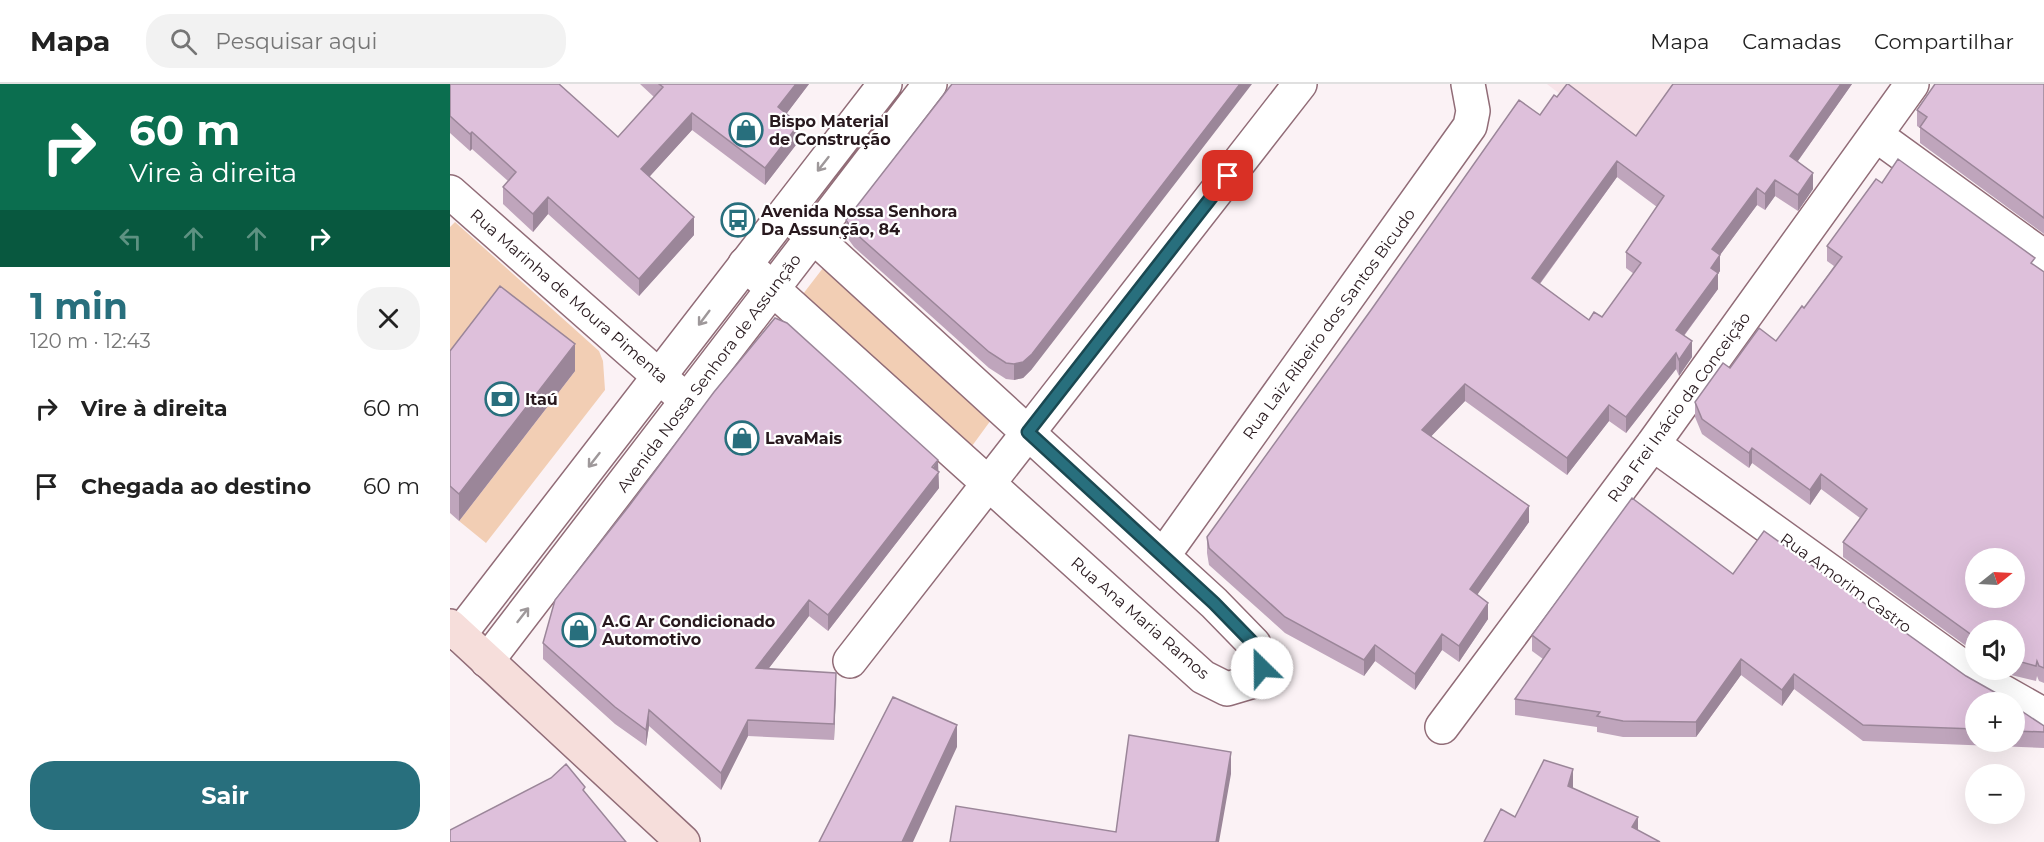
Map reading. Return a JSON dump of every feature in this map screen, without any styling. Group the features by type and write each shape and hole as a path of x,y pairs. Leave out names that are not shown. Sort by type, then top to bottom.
{"main road":[{"path":"455,631 683,842"}],"street":[{"path":"455,631 659,376 885,84"},
{"path":"850,661 1300,84"},
{"name":"Rua Laiz Ribeiro dos Santos Bicudo","path":"1163,556 1470,126 1473,111 1468,84"},
{"name":"Rua Frei Inácio da Conceição","path":"1442,727 1653,444 1912,84"},
{"name":"Avenida Nossa Senhora de Assunção","path":"487,662 813,236 920,88"},
{"path":"1876,135 2044,257"},
{"name":"Rua Marinha de Moura Pimenta","path":"450,192 687,401"},
{"name":"Rua Ana Maria Ramos","path":"745,264 1203,677 1227,689 1254,681 1262,668 1254,644 1214,603 813,236 785,214"},
{"name":"Rua Amorim Castro","path":"1653,444 1977,677 2044,715"}],"shaded area":[{"path":"1547,84 1684,84 1635,152"},
{"path":"455,222 599,351 603,361 605,390 486,543 459,521 575,371 450,378 450,227"},
{"path":"823,268 991,420 972,446 803,294"}],"building":[{"path":"450,84 559,84 618,137 663,87 659,84 796,84 778,107 799,124 765,168 692,113 641,169 694,217 639,279 548,197 533,214 503,187 516,172 472,132 470,134 450,116"},
{"path":"952,84 1240,84 1032,354 1023,362 1014,364 1006,363 989,352 854,232 846,220"},
{"path":"1568,84 1636,136 1673,84 1841,84 1790,156 1813,173 1798,195 1775,180 1765,194 1757,188 1712,249 1720,255 1711,268 1718,273 1676,330 1692,341 1679,360 1676,353 1626,417 1609,405 1567,458 1465,384 1422,430 1529,506 1470,589 1488,603 1459,646 1442,634 1415,674 1375,645 1364,660 1285,617 1209,548 1207,537 1519,100 1540,115 1554,95 1557,97","holes":["1617,161 1664,196 1626,252 1641,263 1602,317 1594,312 1589,320 1532,278"]},
{"path":"1935,84 2044,84 2044,218 1920,127 1927,117 1917,110"},
{"path":"1898,159 2035,258 2031,263 2044,272 2044,668 2039,666 2037,661 2036,666 2025,663 2025,620 1965,620 1965,630 1843,542 1867,509 1821,474 1810,490 1752,448 1749,453 1702,419 1695,402 1723,363 1730,368 1759,328 1776,341 1802,306 1804,308 1842,257 1827,246 1876,179 1882,183"},
{"name":"Itaú","path":"500,286 575,344 459,494 450,486 450,351"},
{"path":"775,318 787,323 938,460 932,467 939,472 828,615 809,600 756,668 836,673 834,724 748,720 721,773 649,710 646,730 615,707 543,643 555,600 714,392"},
{"path":"1632,498 1733,574 1764,531 1965,675 1965,680 1973,680 1994,692 1965,692 1965,729 1863,725 1794,674 1782,690 1741,659 1696,722 1623,721 1597,716 1600,712 1515,699 1550,649 1532,635"},
{"path":"893,697 957,725 902,842 819,842"},
{"path":"2025,713 2044,726 2044,732 2025,731"},
{"path":"1129,735 1231,752 1216,842 950,842 956,806 1116,832"},
{"path":"1544,760 1573,769 1568,786 1638,817 1632,827 1660,842 1484,842 1501,809 1515,817"},
{"path":"566,764 585,787 583,790 626,842 450,842 450,830 551,778"}],"place":[{"name":"Bispo Material de Construção","path":"746,130"},
{"name":"Avenida Nossa Senhora Da Assunção, 84","path":"738,220"},
{"name":"Itaú","path":"502,399"},
{"name":"LavaMais","path":"742,438"},
{"name":"A.G Ar Condicionado Automotivo","path":"579,630"}],"route":[{"path":"1228,176 1028,432 1214,603 1254,644 1262,668"}]}
